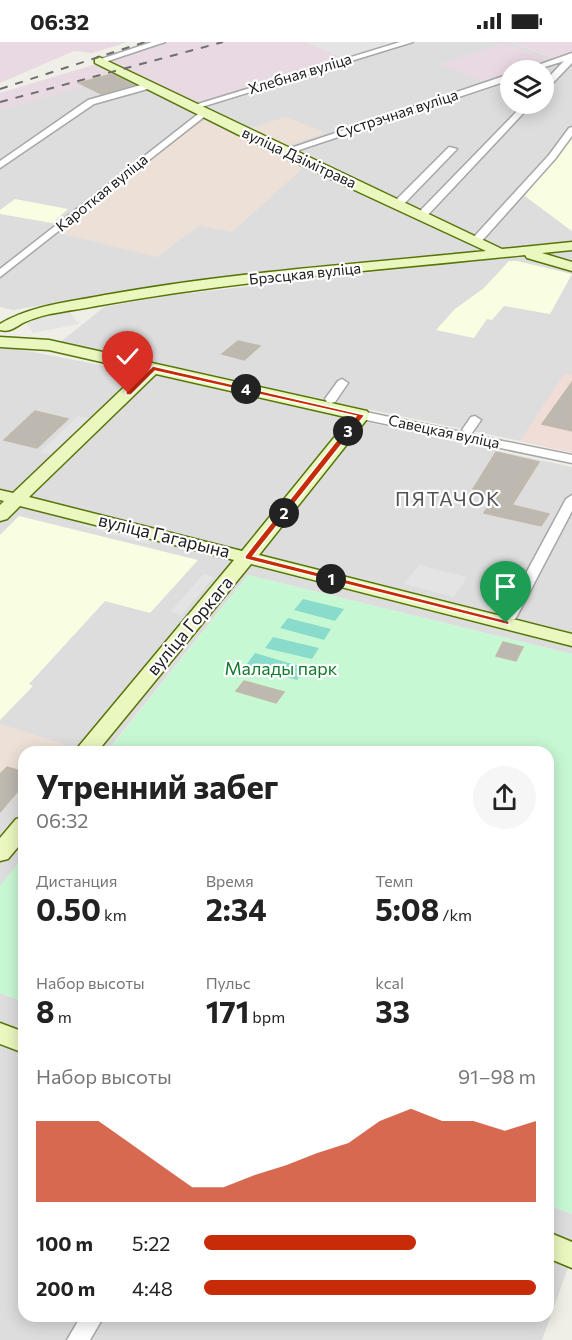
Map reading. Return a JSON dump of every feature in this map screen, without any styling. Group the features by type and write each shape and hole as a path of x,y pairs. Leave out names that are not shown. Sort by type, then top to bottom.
{"street":[{"path":"99,61 161,42"},
{"name":"Хлебная вуліца","path":"192,107 409,42"},
{"path":"554,62 569,57"},
{"path":"554,77 569,61 569,57"},
{"name":"вуліца Дзімітрава","path":"99,61 284,152 492,248 499,254"},
{"name":"Сустрэчная вуліца","path":"284,152 500,80"},
{"path":"0,165 91,102 148,86"},
{"name":"Кароткая вуліца","path":"0,274 205,113"},
{"path":"421,216 518,114"},
{"path":"476,242 552,157 572,130"},
{"path":"398,205 452,149"},
{"name":"Брэсцкая вуліца","path":"2,329 19,318 40,312 136,294 225,282 572,246"},
{"path":"530,251 537,257 572,267"},
{"name":"Савецкая вуліца","path":"2,329 34,342 361,415 572,459"},
{"path":"0,515 8,497 153,368"},
{"path":"331,399 342,383"},
{"name":"вуліца Горкага","path":"90,746 248,557 361,415"},
{"name":"вуліца Гагарына","path":"8,497 572,640"},
{"path":"510,616 572,499"},
{"path":"0,853 18,832"},
{"path":"0,1033 18,1040"},
{"path":"554,1248 572,1255"},
{"path":"78,1340 89,1322"}],"shaded area":[{"path":"0,42 128,42 92,53 74,51 0,83"},
{"path":"169,42 420,42 204,108 131,73 0,110 0,93"},
{"path":"306,42 397,42 343,58"},
{"path":"420,42 510,42 569,64 572,62 572,136 525,196 572,231 572,243 172,284 13,310 0,307 0,110 121,71 204,107"},
{"path":"510,42 572,42 572,53 554,58"},
{"path":"503,43 550,60 500,60 500,77 485,82 440,64"},
{"path":"286,117 325,133 279,148 244,130"},
{"path":"206,119 304,167 232,232 199,225 157,257 60,233 164,146"},
{"path":"572,136 572,231 525,196"},
{"path":"15,199 68,209 52,223 0,214 0,210"},
{"path":"572,249 572,452 58,344 104,307 164,296"},
{"path":"509,261 572,274 550,314 504,306 492,320 487,319 474,338 436,330 455,309 484,288"},
{"path":"70,312 79,324 33,333 25,321"},
{"path":"12,348 153,375 572,467 572,654 248,575 111,746 18,746 18,864 0,886 0,349"},
{"path":"565,373 572,375 572,453 520,441"},
{"path":"78,416 94,420 55,456 40,452"},
{"path":"19,516 198,560 150,613 105,601 29,684 33,686 0,720 0,535"},
{"path":"84,519 155,538 149,544 78,525"},
{"path":"419,565 467,577 454,597 404,584"},
{"path":"204,574 214,577 181,615 170,612"},
{"path":"0,724 64,744 62,746 18,746 18,792 0,812"},
{"path":"0,993 18,1000 18,1322 549,1322 542,1340 0,1340"},
{"path":"554,1207 572,1214 572,1257 554,1307"}],"green space":[{"name":"Малады парк","path":"248,575 572,654 572,1214 554,1207 554,746 112,746"},
{"path":"303,599 344,609 335,621 294,610"},
{"path":"288,618 331,629 324,640 280,628"},
{"path":"273,637 319,648 312,659 265,648"},
{"path":"255,653 306,668 297,680 246,665"},
{"path":"18,864 18,1000 0,993 0,886"}],"building":[{"path":"112,74 134,85 101,94 79,83"},
{"path":"238,341 260,346 244,360 222,354"},
{"path":"572,382 572,431 542,424"},
{"path":"35,411 68,419 37,448 4,440"},
{"path":"496,452 539,462 512,505 549,514 541,526 484,513 493,499 473,489"},
{"path":"503,642 523,647 516,661 496,656"},
{"path":"244,681 284,692 276,703 236,691"},
{"path":"7,767 18,770 18,791 0,812 0,774"}],"railway":[{"path":"0,89 145,42"},
{"path":"0,102 223,42"}],"district":[{"name":"ПЯТАЧОК","path":"448,499"}],"route":[{"path":"128,393 153,368 361,415 248,557 506,623"}]}
